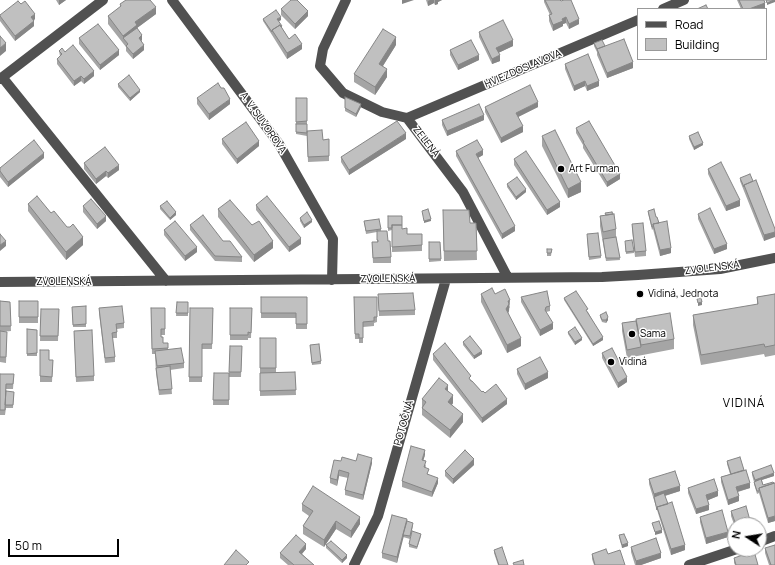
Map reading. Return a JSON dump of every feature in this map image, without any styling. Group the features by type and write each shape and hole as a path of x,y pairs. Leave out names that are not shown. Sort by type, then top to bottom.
{"street":[{"path":"103,0 1,78 166,281"},
{"name":"A. V. SUVOROVA","path":"172,0 279,144 333,239 332,280"},
{"name":"ZELENÁ","path":"346,0 323,49 320,66 343,93 382,112 407,118 463,192 508,278"},
{"path":"665,8 684,0"},
{"name":"HVIEZDOSLAVOVA","path":"407,118 637,20"},
{"name":"ZVOLENSKÁ","path":"0,282 446,279 638,275 720,269 775,258"},
{"name":"POTOČNÁ","path":"354,565 378,516 446,279"},
{"path":"689,565 727,552"}],"building":[{"path":"126,0 150,0 156,7 135,22 137,25 123,36 108,16"},
{"path":"291,0 297,0 308,11 295,24 281,9"},
{"path":"545,0 571,0 579,19 569,24 566,17 562,19 563,21 553,25 549,15 552,14"},
{"path":"739,0 764,0 765,3 752,8 743,8"},
{"path":"766,0 774,0 767,3"},
{"path":"18,1 21,4 25,1 35,14 31,17 34,21 15,36 0,15"},
{"path":"706,5 708,8 699,8"},
{"path":"276,10 281,17 277,19 282,26 281,27 280,25 272,30 272,32 263,19"},
{"path":"503,20 513,40 496,48 500,55 492,59 479,32"},
{"path":"98,24 119,50 100,65 79,38"},
{"path":"280,25 289,39 295,34 302,44 287,53 272,30"},
{"path":"137,28 142,35 139,38 144,45 133,54 126,46 128,44 123,38"},
{"path":"383,29 396,37 379,64 387,69 375,87 354,74"},
{"path":"0,36 6,43 0,48"},
{"path":"624,39 633,62 607,73 597,49"},
{"path":"471,40 479,55 458,65 450,50"},
{"path":"602,40 605,46 597,49 594,43"},
{"path":"73,45 94,71 84,79 81,76 74,81 57,59 62,54 59,51 62,48 65,52"},
{"path":"588,54 599,81 587,86 585,81 574,86 565,64"},
{"path":"129,75 140,90 130,98 118,84"},
{"path":"218,83 221,88 224,88 230,99 209,114 197,98"},
{"path":"530,85 538,102 516,113 523,126 501,138 485,107"},
{"path":"345,97 361,104 356,114 345,108"},
{"path":"296,98 307,98 307,121 296,122"},
{"path":"479,104 484,115 447,131 442,120"},
{"path":"397,121 406,133 349,170 341,157"},
{"path":"589,121 620,174 607,182 576,128"},
{"path":"246,122 259,141 237,159 222,139"},
{"path":"296,124 307,124 307,133 296,132"},
{"path":"322,130 323,140 329,139 329,156 308,157 307,131"},
{"name":"Art Furman","path":"555,130 581,182 568,189 542,136"},
{"path":"698,132 703,143 694,147 689,136"},
{"path":"34,140 44,153 8,182 0,171 0,168"},
{"path":"477,140 483,150 476,154 515,226 502,234 456,151"},
{"path":"105,147 119,165 108,173 106,171 96,179 84,163"},
{"path":"526,151 560,202 547,210 514,159"},
{"path":"721,162 740,200 726,206 708,169"},
{"path":"750,174 753,181 744,185 744,187 740,178"},
{"path":"517,177 526,189 516,197 507,184"},
{"path":"756,180 775,229 775,232 764,235 744,185"},
{"path":"37,196 51,213 54,211 67,227 70,227 73,224 83,237 66,252 28,204"},
{"path":"267,196 301,238 289,247 256,205"},
{"path":"91,199 106,216 97,224 83,206"},
{"path":"230,200 252,225 259,221 273,241 254,255 218,209"},
{"path":"167,201 176,212 170,218 160,206"},
{"path":"710,208 727,244 714,249 698,214"},
{"path":"428,209 431,219 424,221 422,211"},
{"path":"654,209 659,223 653,224 652,227 648,211"},
{"path":"443,210 469,210 470,223 476,223 477,251 444,251"},
{"path":"307,212 312,220 304,225 300,218"},
{"path":"612,212 613,214 606,215 605,213"},
{"path":"614,214 616,229 603,232 600,216"},
{"path":"203,215 223,241 230,241 242,257 215,256 190,225"},
{"path":"388,216 402,216 402,225 392,225 392,228 388,228"},
{"path":"379,219 381,229 366,231 364,221"},
{"path":"175,221 197,247 185,256 164,230"},
{"path":"667,221 671,248 660,250 653,224"},
{"path":"643,223 646,251 635,252 632,224"},
{"path":"392,225 402,225 402,229 407,228 407,234 422,234 422,245 392,247"},
{"path":"377,231 387,231 388,241 390,241 391,257 373,258 372,242 378,242"},
{"path":"598,233 601,256 589,257 587,234"},
{"path":"0,234 6,241 0,245"},
{"path":"616,237 620,258 606,258 603,239"},
{"path":"632,240 634,251 626,252 625,241"},
{"path":"429,242 440,242 441,259 429,259"},
{"path":"547,249 552,249 551,253 547,253"},
{"path":"492,288 495,294 505,289 510,300 508,301 509,304 506,309 521,338 507,345 481,294"},
{"path":"547,291 550,306 546,307 545,310 553,323 540,330 521,297"},
{"path":"576,291 588,309 586,310 603,337 593,344 564,298"},
{"path":"413,293 415,310 379,311 378,294"},
{"path":"775,294 775,345 765,347 764,344 701,355 693,315 758,304 757,297"},
{"path":"261,297 307,297 307,324 296,324 296,313 261,313"},
{"path":"354,297 377,297 377,317 374,317 374,321 363,322 363,338 359,338 359,334 355,334"},
{"path":"701,298 702,302 698,303 697,299"},
{"path":"0,301 10,302 11,326 0,326"},
{"path":"19,301 38,301 38,317 19,317"},
{"path":"177,302 188,302 188,313 176,313"},
{"path":"86,306 86,324 73,325 72,307"},
{"path":"122,306 124,323 116,324 117,332 112,333 115,357 105,358 99,308"},
{"path":"151,308 165,308 165,329 161,329 161,337 163,337 163,343 168,343 168,348 152,349"},
{"path":"190,308 213,308 212,344 202,344 202,377 189,377"},
{"path":"230,308 252,308 251,333 248,332 248,335 230,335"},
{"path":"41,309 59,309 58,336 40,336"},
{"path":"606,312 608,317 606,320 602,320 600,315"},
{"path":"670,313 674,339 641,345 636,319"},
{"path":"636,321 641,347 627,350 622,323"},
{"path":"575,327 582,338 575,342 568,332"},
{"path":"27,329 37,330 37,353 27,354"},
{"path":"92,330 94,376 76,377 74,331"},
{"path":"0,331 7,332 6,357 0,357"},
{"path":"470,336 482,351 474,356 463,342"},
{"path":"260,338 276,338 276,368 260,368"},
{"path":"445,343 471,376 469,378 471,381 482,392 483,391 485,393 496,384 507,399 482,418 433,354"},
{"path":"319,344 321,361 312,363 310,345"},
{"path":"230,346 242,346 241,372 229,372"},
{"path":"181,348 184,363 157,366 155,351"},
{"path":"612,348 627,377 618,383 602,353"},
{"path":"40,350 49,350 49,360 53,360 52,377 40,376"},
{"path":"540,357 548,372 525,384 517,369"},
{"path":"170,366 172,389 159,390 156,368"},
{"path":"295,372 296,390 260,391 260,373"},
{"path":"214,373 229,373 229,400 213,400"},
{"path":"0,374 14,374 13,384 6,384 5,410 0,410"},
{"path":"439,378 448,385 445,389 453,395 448,402 463,414 450,430 422,408 426,402 422,399"},
{"path":"6,391 14,392 13,405 5,405"},
{"path":"411,446 425,450 422,460 426,461 424,467 429,469 427,474 438,478 432,492 402,481"},
{"path":"465,450 474,459 453,479 445,471"},
{"path":"358,454 372,458 363,495 345,490 349,473 339,470 337,480 330,478 334,460 341,461 342,457 356,461"},
{"path":"740,457 744,470 731,474 727,461"},
{"path":"771,465 774,473 755,480 752,472"},
{"path":"746,470 750,483 736,487 739,496 728,500 721,477"},
{"path":"675,471 680,486 654,494 649,479"},
{"path":"714,479 718,491 706,495 709,505 696,509 688,488"},
{"path":"761,479 763,485 774,483 759,488 759,491 757,491 754,482"},
{"path":"775,483 775,516 768,518 759,488"},
{"path":"313,486 360,517 351,531 336,521 324,540 303,526 313,511 302,504"},
{"path":"664,493 668,504 657,507 657,510 654,497"},
{"path":"672,502 685,545 671,549 657,507"},
{"path":"746,506 749,517 733,517 731,511"},
{"path":"722,510 727,532 706,538 700,517"},
{"path":"392,515 407,519 397,557 382,553"},
{"path":"407,521 413,523 410,536 403,535"},
{"path":"659,521 662,530 655,532 652,523"},
{"path":"412,531 421,534 417,547 409,544"},
{"path":"624,534 628,543 622,545 619,535"},
{"path":"296,535 306,544 299,552 314,565 294,565 280,553"},
{"path":"656,538 661,553 636,561 631,547"},
{"path":"331,541 347,555 342,560 326,545"},
{"path":"775,545 775,565 771,565 767,554 767,547"},
{"path":"502,547 508,565 499,565 494,550"},
{"path":"606,549 608,554 620,550 625,565 595,565 592,554"},
{"path":"236,550 249,562 246,565 224,565"},
{"path":"756,557 758,565 736,565 734,558"},
{"path":"523,560 524,565 514,565 513,563"}],"place":[{"name":"Art Furman","path":"561,169"},
{"name":"Vidiná, Jednota","path":"640,294"},
{"name":"Sama","path":"632,334"},
{"name":"Vidiná","path":"611,362"}],"district":[{"name":"VIDINÁ","path":"744,404"}]}
